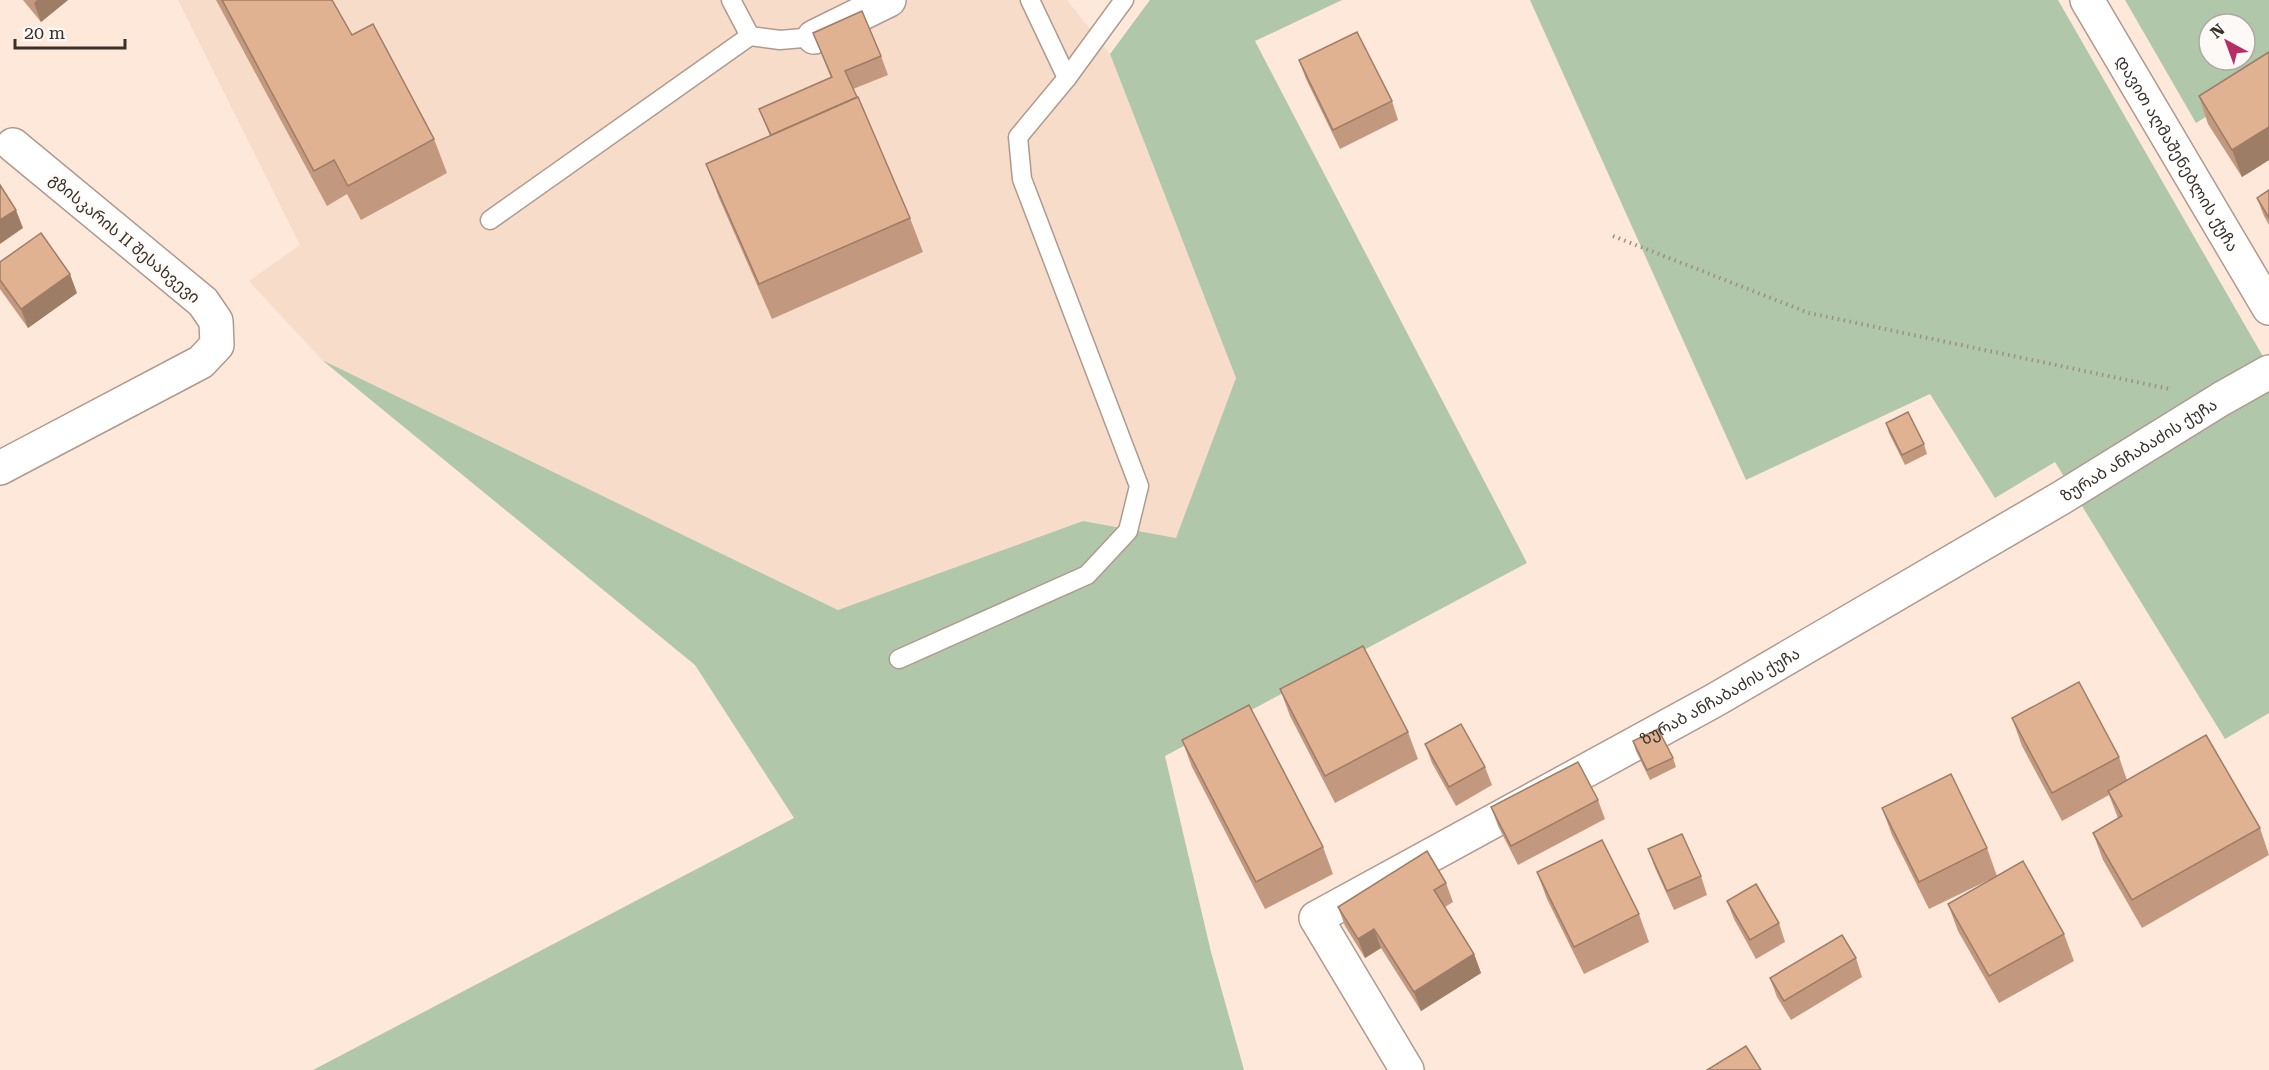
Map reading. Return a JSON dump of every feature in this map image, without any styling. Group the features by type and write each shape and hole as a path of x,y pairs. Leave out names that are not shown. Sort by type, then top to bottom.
{"street":[{"path":"814,37 889,0"},
{"name":"დავით აღმაშენებლის ქუჩა","path":"2087,0 2269,308"},
{"name":"გზისკარის II შესახვევი","path":"0,468 201,362 217,345 216,321 203,302 13,145"},
{"name":"ზურაბ ანჩაბაძის ქუჩა","path":"1407,1070 1316,918 1715,700 2061,498 2269,372"}],"lane":[{"path":"731,0 750,36"},
{"path":"1030,0 1067,78"},
{"path":"899,659 1087,575 1128,531 1139,486 1022,179 1018,137 1067,78 1124,0"},
{"path":"490,220 750,36 780,40 814,37"}],"path":[{"path":"1613,236 1809,313 2221,399"}],"shaded area":[{"path":"178,0 1067,0 1110,54 1236,378 1176,538 1082,521 838,610 322,360 249,281 300,245"}],"green space":[{"path":"1150,0 1342,0 1255,41 1527,563 1165,756 1211,952 1244,1070 313,1070 794,818 695,665 322,360 838,610 1083,521 1176,538 1236,378 1110,54"},
{"path":"1530,0 2058,0 2269,367 2269,713 2225,739 2055,462 1995,498 1930,394 1746,480"},
{"path":"2125,0 2269,0 2269,78 2196,123"}],"building":[{"path":"222,0 332,0 352,35 373,24 434,139 348,186 334,160 314,171"},
{"path":"862,11 881,56 845,71 857,97 771,135 759,109 832,77 813,33"},
{"path":"1357,32 1392,101 1333,130 1299,60"},
{"path":"2269,52 2269,127 2232,150 2199,96 2237,72 2257,72 2257,60"},
{"path":"858,97 910,218 759,284 706,164"},
{"path":"0,185 16,210 0,220"},
{"path":"2269,190 2269,218 2257,198"},
{"path":"41,233 70,274 21,309 0,280 0,262"},
{"path":"1908,412 1924,444 1902,455 1886,423"},
{"path":"1363,646 1408,732 1325,776 1280,689"},
{"path":"2079,682 2119,757 2052,793 2012,718"},
{"path":"1249,705 1323,847 1256,882 1182,740"},
{"path":"1461,724 1485,767 1449,787 1425,744"},
{"path":"1658,729 1673,758 1647,770 1633,741"},
{"path":"2206,735 2260,828 2132,900 2093,833 2122,816 2108,791"},
{"path":"1578,762 1598,800 1511,846 1491,807"},
{"path":"1951,774 1987,848 1919,882 1882,808"},
{"path":"1682,834 1701,876 1667,891 1648,849"},
{"path":"1602,840 1639,914 1574,947 1537,872"},
{"path":"1427,851 1446,883 1434,890 1474,954 1414,992 1374,929 1358,939 1338,907"},
{"path":"2023,861 2064,934 1989,976 1948,904"},
{"path":"1756,884 1779,923 1750,940 1727,901"},
{"path":"1842,935 1856,958 1784,1001 1770,978"},
{"path":"1746,1046 1761,1070 1707,1070"}]}
